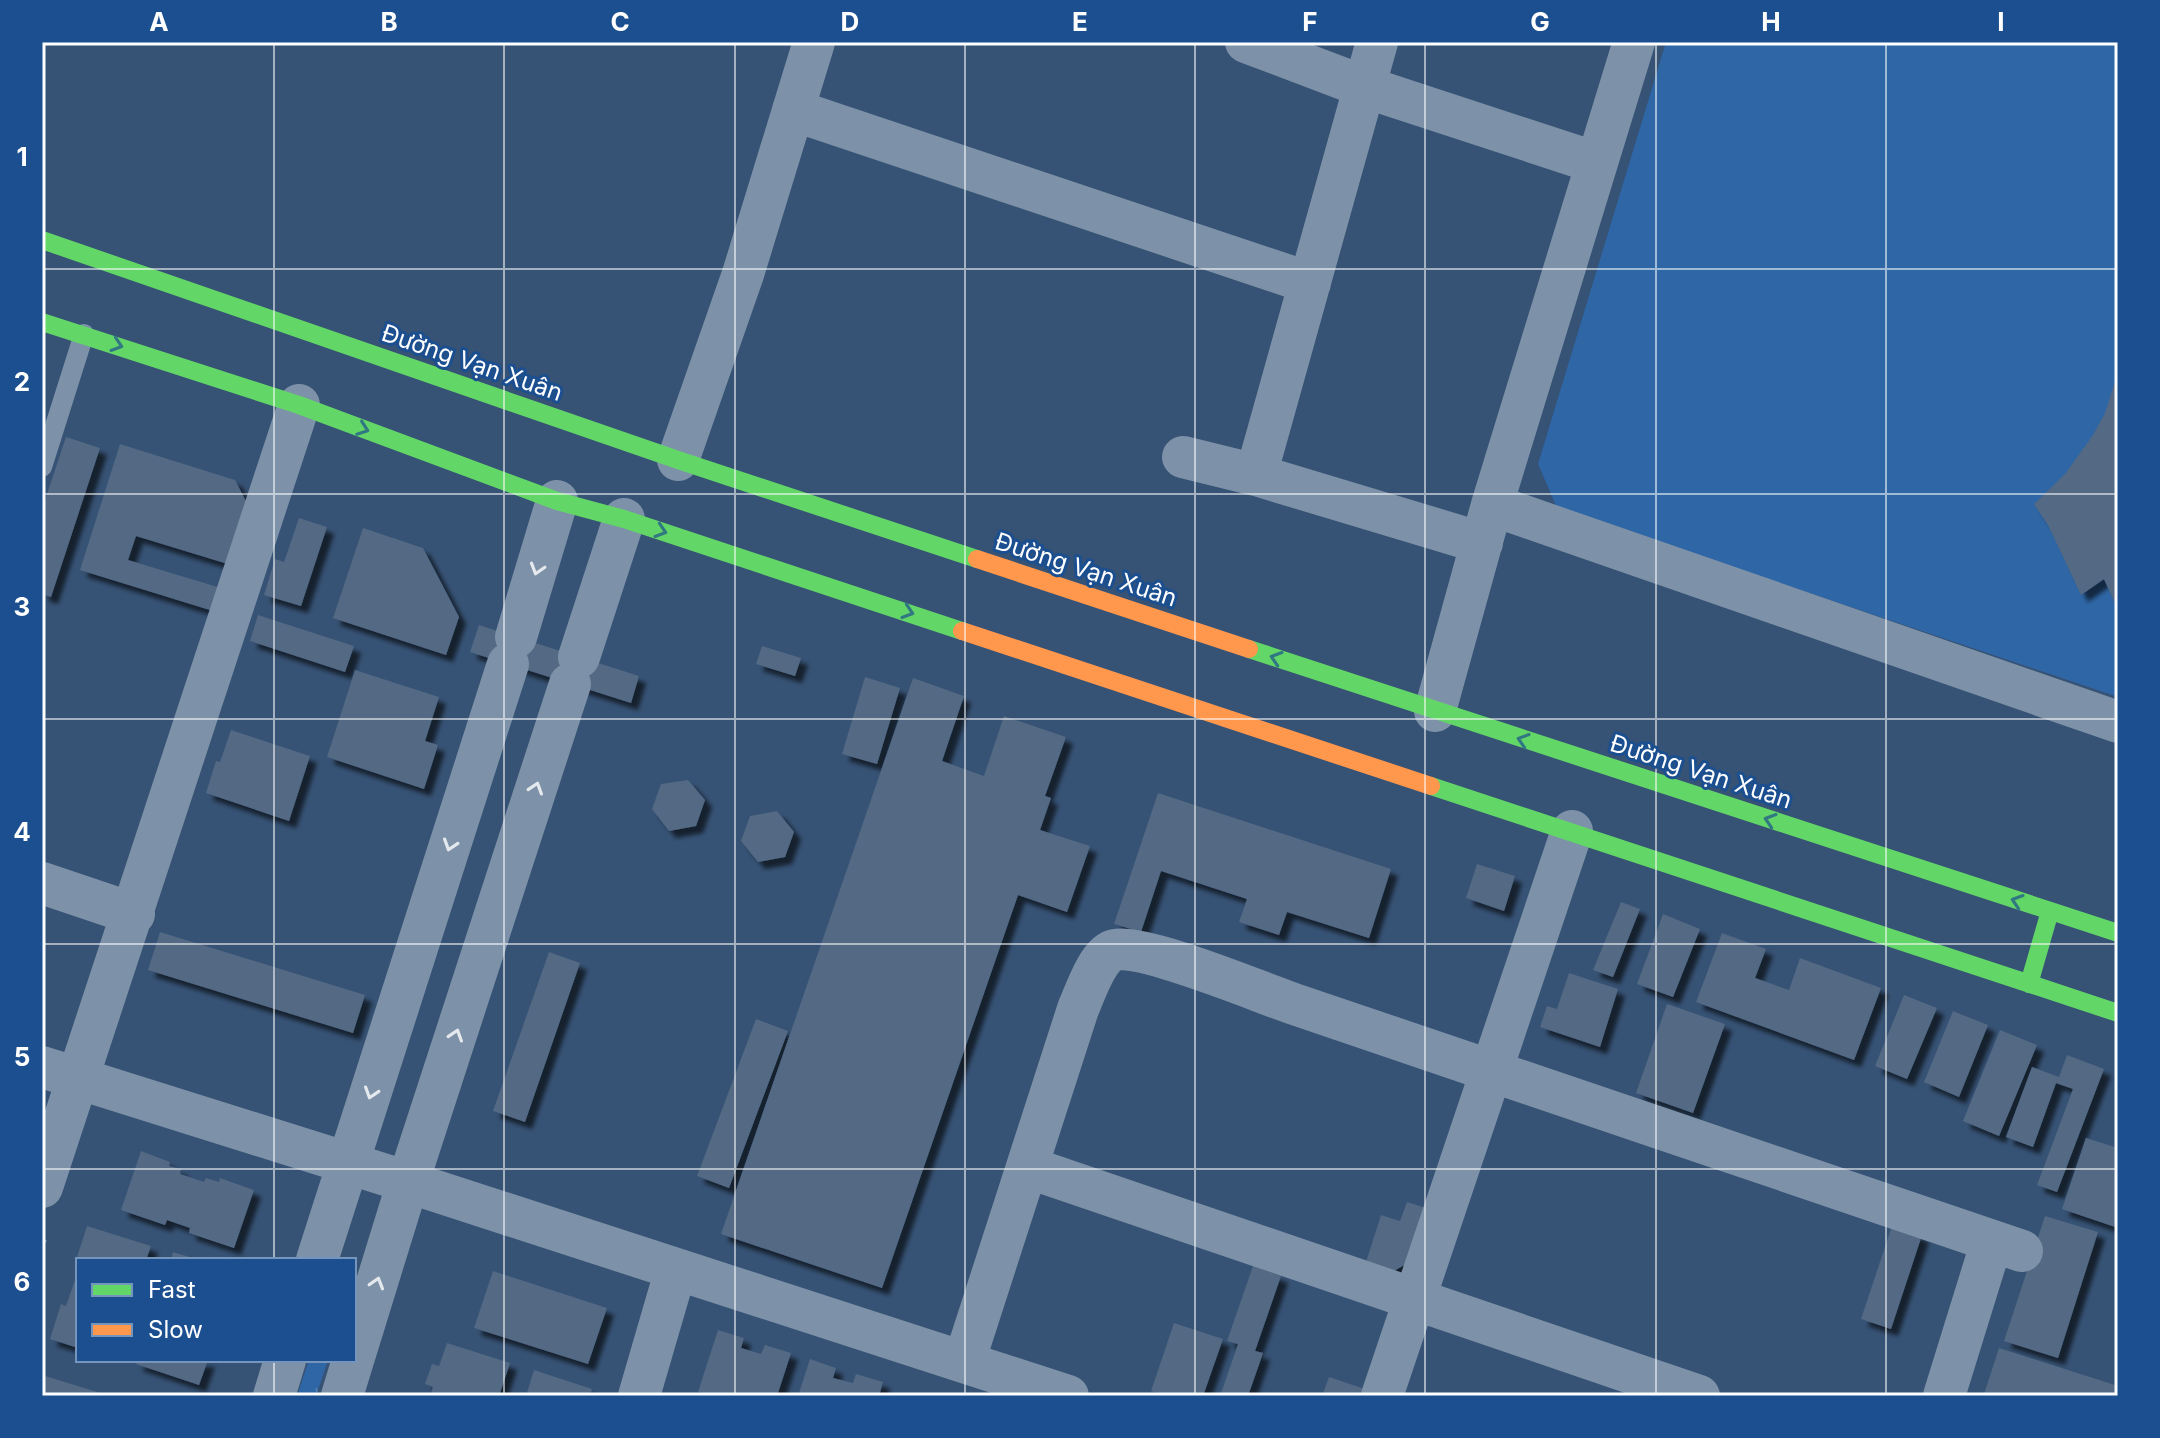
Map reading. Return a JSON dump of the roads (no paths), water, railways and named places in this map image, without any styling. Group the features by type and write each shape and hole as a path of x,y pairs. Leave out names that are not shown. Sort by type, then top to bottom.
{"highway":[{"name":"Đường Vạn Xuân","path":"42,240 678,460 2118,933"},
{"path":"42,322 299,405 557,501 624,519 2118,1013"},
{"path":"2029,984 2050,911"}],"street":[{"path":"678,460 743,274 814,42"},
{"path":"1246,42 1365,87 1597,163"},
{"path":"1256,475 1377,42"},
{"path":"1435,711 1487,524 1634,42"},
{"path":"793,110 1310,283"},
{"path":"42,1187 60,1073 134,914 299,405"},
{"path":"1183,457 1487,524 2118,722"},
{"path":"318,1258 557,501"},
{"path":"356,1352 408,1182 624,519"},
{"path":"1382,1396 1572,831"},
{"path":"42,883 134,914"},
{"path":"964,1362 1078,1009 1103,956 1114,950 1133,950 1200,970 2007,1246 1944,1396"},
{"path":"60,1073 1068,1396"},
{"path":"1027,1167 1699,1396"},
{"path":"639,1396 676,1269"},
{"path":"274,1396 284,1362"},
{"path":"342,1396 353,1362"}],"lane":[{"path":"42,467 84,334"}]}
